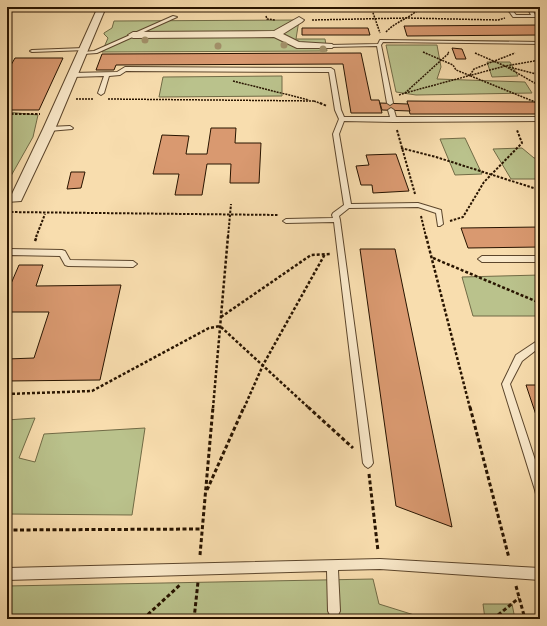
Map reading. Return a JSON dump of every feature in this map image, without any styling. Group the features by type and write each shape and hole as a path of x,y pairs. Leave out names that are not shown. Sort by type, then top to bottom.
{"street":[{"path":"7,198 16,198 56,114 102,7"},
{"path":"133,35 270,31 299,20"},
{"path":"270,31 297,45 329,46"}],"lane":[{"path":"508,7 515,16 540,16"},
{"path":"529,7 534,16"},
{"path":"32,51 95,52 175,16"},
{"path":"329,46 379,45 382,41 537,43"},
{"path":"379,45 390,103"},
{"path":"72,75 118,74 125,69 331,70 338,110 342,119 336,134 348,206"},
{"path":"101,93 107,74"},
{"path":"391,110 394,120"},
{"path":"342,119 540,119"},
{"path":"49,129 70,128"},
{"path":"368,462 337,220 335,215 348,206 418,205 439,212 440,224"},
{"path":"284,218 337,220"},
{"path":"7,254 9,252 62,252 68,263 132,264"},
{"path":"482,259 540,258"},
{"path":"540,342 519,358 506,384 540,490"},
{"path":"7,574 380,564 540,574"},
{"path":"332,565 334,611"}],"path":[{"path":"371,7 381,36 396,23 418,12 433,7"},
{"path":"418,12 421,7"},
{"path":"266,16 268,19 299,20 407,18 498,20 515,16"},
{"path":"398,41 453,65 456,70 540,104"},
{"path":"404,93 448,53 445,42"},
{"path":"470,75 474,69 510,56 537,43"},
{"path":"474,52 505,66 540,86"},
{"path":"388,97 505,66 540,60"},
{"path":"505,66 540,75"},
{"path":"230,81 315,101 338,110"},
{"path":"76,99 100,99"},
{"path":"108,99 315,101"},
{"path":"7,114 56,114"},
{"path":"440,224 464,217 484,182 522,143 511,119"},
{"path":"394,120 433,258 525,619"},
{"path":"401,148 425,152 513,183 540,190"},
{"path":"194,619 231,204"},
{"path":"7,212 45,214 230,215 284,218"},
{"path":"32,252 45,214"},
{"path":"206,492 263,365 325,254"},
{"path":"221,317 311,255 341,254"},
{"path":"433,258 540,303"},
{"path":"221,326 368,462 377,542"},
{"path":"7,394 92,391 210,328 221,326"},
{"path":"7,530 202,529"},
{"path":"143,619 199,568"},
{"path":"493,619 519,598"}],"green space":[{"path":"299,20 296,39 325,39 327,51 102,52 108,38 104,33 112,28 114,21"},
{"path":"386,45 437,45 441,67 437,79 525,82 532,93 416,95 396,92"},
{"path":"487,62 510,62 518,76 492,77"},
{"path":"282,76 282,96 159,97 163,77"},
{"path":"7,112 38,115 33,137 7,183"},
{"path":"465,138 482,174 455,175 440,139"},
{"path":"522,148 534,158 540,158 540,179 511,179 493,149"},
{"path":"540,275 540,316 473,316 462,277"},
{"path":"35,418 19,458 35,462 44,434 145,428 132,515 7,514 7,420"},
{"path":"373,579 379,604 427,619 7,619 7,586"},
{"path":"483,604 512,604 515,619 485,619"}],"building":[{"path":"205,7 222,7 222,9 204,9"},
{"path":"540,25 540,35 407,36 404,26"},
{"path":"302,28 368,28 370,35 302,35"},
{"path":"452,48 462,49 466,59 456,59"},
{"path":"361,53 371,100 379,100 382,113 351,113 343,64 116,65 114,70 96,70 102,54"},
{"path":"15,58 63,58 39,110 7,110 7,72"},
{"path":"407,101 536,102 540,108 540,114 410,114"},
{"path":"380,103 408,104 410,111 382,110"},
{"path":"211,128 236,128 235,143 261,143 259,183 230,183 231,164 207,164 202,195 175,195 179,174 153,174 162,135 189,136 186,154 207,154"},
{"path":"396,154 409,191 373,193 372,185 361,185 356,166 369,165 366,155"},
{"path":"71,172 85,172 81,188 67,189"},
{"path":"540,227 540,247 468,248 461,228"},
{"path":"360,249 395,249 452,527 396,506"},
{"path":"19,265 43,265 36,286 121,285 100,380 7,381 7,359 34,358 49,312 7,312 7,286 10,286"},
{"path":"526,385 540,385 540,427"}]}
